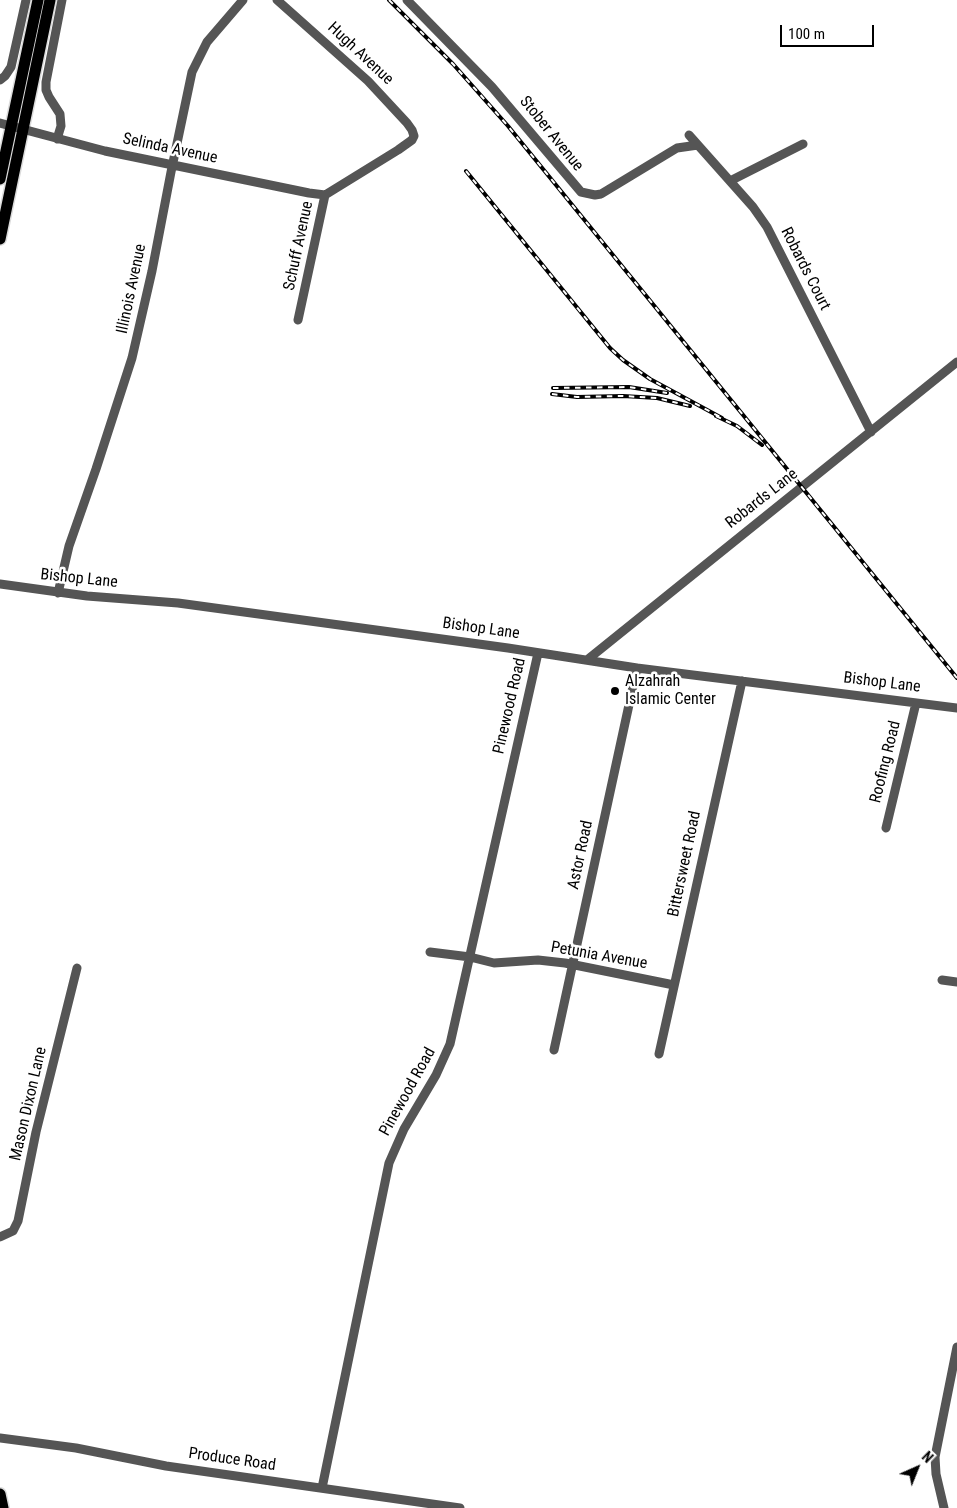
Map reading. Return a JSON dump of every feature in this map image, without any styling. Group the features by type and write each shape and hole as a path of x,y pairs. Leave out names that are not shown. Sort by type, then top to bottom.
{"main road":[{"path":"0,239 23,130 24,96 38,0"},
{"path":"0,179 6,125 24,96 50,0"},
{"path":"0,1494 3,1508"}],"street":[{"path":"0,80 11,67 26,0"},
{"path":"57,138 61,126 60,114 49,97 46,90 46,82 62,0"},
{"name":"Illinois Avenue","path":"58,593 69,546 132,358 151,280 189,83 197,59 206,42 243,0"},
{"name":"Hugh Avenue","path":"277,0 368,81 407,123 414,136"},
{"name":"Stober Avenue","path":"407,0 492,87 581,192 595,196 601,194 677,148 698,145"},
{"name":"Selinda Avenue","path":"6,125 173,165 325,195"},
{"name":"Robards Court","path":"689,135 753,207 767,226 871,432"},
{"name":"Schuff Avenue","path":"298,320 325,195 398,150 412,140 414,136"},
{"path":"730,181 804,144"},
{"name":"Robards Lane","path":"587,660 957,362"},
{"name":"Bishop Lane","path":"0,584 58,593 178,603 538,652 637,668 957,708"},
{"name":"Pinewood Road","path":"322,1488 388,1163 404,1129 445,1058 455,1025 538,652"},
{"name":"Astor Road","path":"554,1050 637,668"},
{"name":"Bittersweet Road","path":"659,1054 742,681"},
{"name":"Roofing Road","path":"886,828 916,703"},
{"name":"Petunia Avenue","path":"430,952 470,957 494,963 538,960 572,964 674,985"},
{"name":"Mason Dixon Lane","path":"0,1237 13,1232 18,1221 36,1132 77,968"},
{"path":"942,980 957,982"},
{"path":"944,1508 936,1474 935,1458 957,1347"},
{"name":"Produce Road","path":"0,1438 76,1448 166,1466 460,1508"}],"railway":[{"path":"389,0 453,64 508,126 957,678"},
{"path":"466,171 610,348 623,360 650,379 722,418"},
{"path":"553,388 629,387 667,393"},
{"path":"552,394 577,397 623,396 657,398 690,406"},
{"path":"716,416 737,426 762,445"}],"place":[{"name":"Alzahrah Islamic Center","path":"615,691"}]}
